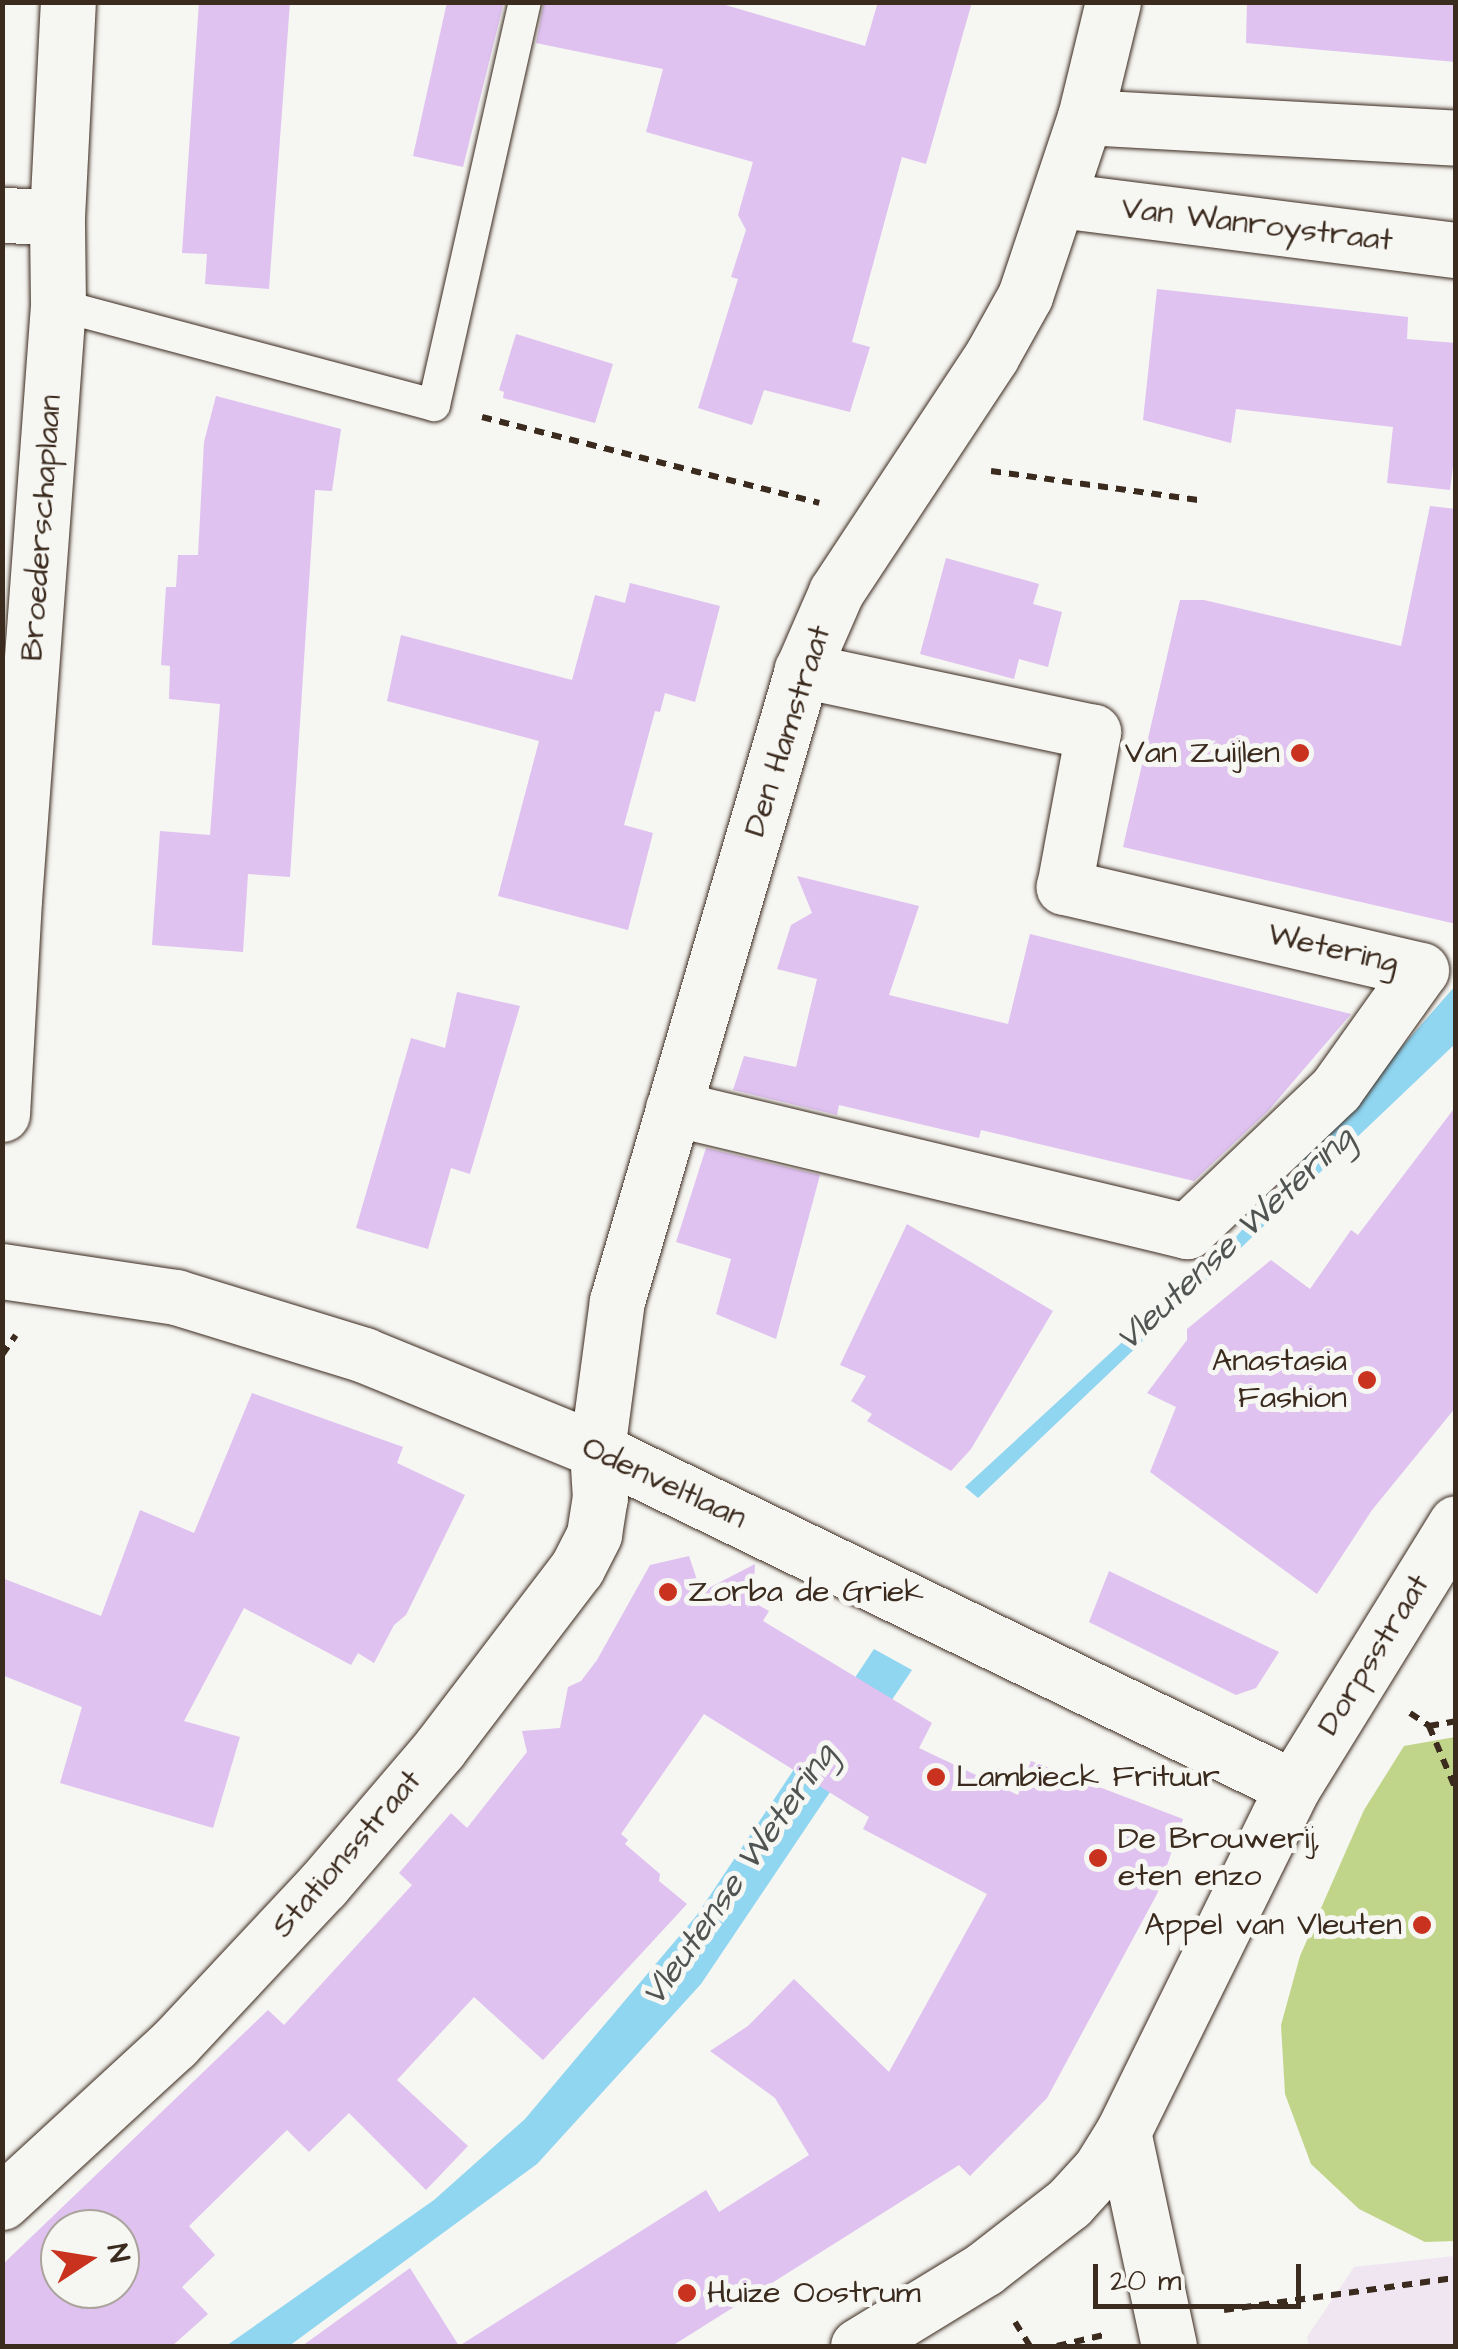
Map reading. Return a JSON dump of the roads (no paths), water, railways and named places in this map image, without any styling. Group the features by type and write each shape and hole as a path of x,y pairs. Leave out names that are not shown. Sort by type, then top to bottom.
{"street":[{"name":"Broederschaplaan","path":"2,1114 58,306 57,217 68,2"},
{"name":"Den Hamstraat","path":"597,1450 617,1301 802,670 836,592 990,358 1025,296 1085,117 1112,2"},
{"path":"1085,117 1456,138"},
{"name":"Van Wanroystraat","path":"1059,200 1456,250"},
{"path":"2,215 57,217"},
{"name":"Wetering","path":"673,1108 1187,1231 1336,1089 1420,970 1064,887 1092,732 802,670"},
{"name":"Odenveltlaan","path":"2,1272 176,1297 364,1355 597,1450 1293,1786"},
{"name":"Stationsstraat","path":"2,2202 174,2044 324,1885 438,1750 577,1568 594,1534 600,1498 597,1450"},
{"name":"Dorpsstraat","path":"858,2346 984,2269 1069,2203 1100,2168 1124,2132 1293,1786 1456,1523"},
{"path":"1124,2132 1166,2333"}],"lane":[{"path":"58,306 434,405 525,2"}],"water":[{"name":"Vleutense Wetering","path":"1455,986 1455,1044 978,1498 965,1487 1234,1239"},
{"name":"Vleutense Wetering","path":"874,1649 912,1670 701,1984 537,2164 289,2346 226,2346 434,2200 525,2119 697,1915"}],"place":[{"name":"Van Zuijlen","path":"1300,753"},
{"name":"Anastasia Fashion","path":"1367,1380"},
{"name":"Zorba de Griek","path":"668,1592"},
{"name":"Lambieck Frituur","path":"936,1777"},
{"name":"De Brouwerij, eten enzo","path":"1098,1858"},
{"name":"Appel van Vleuten","path":"1422,1925"},
{"name":"Huize Oostrum","path":"687,2293"}]}
